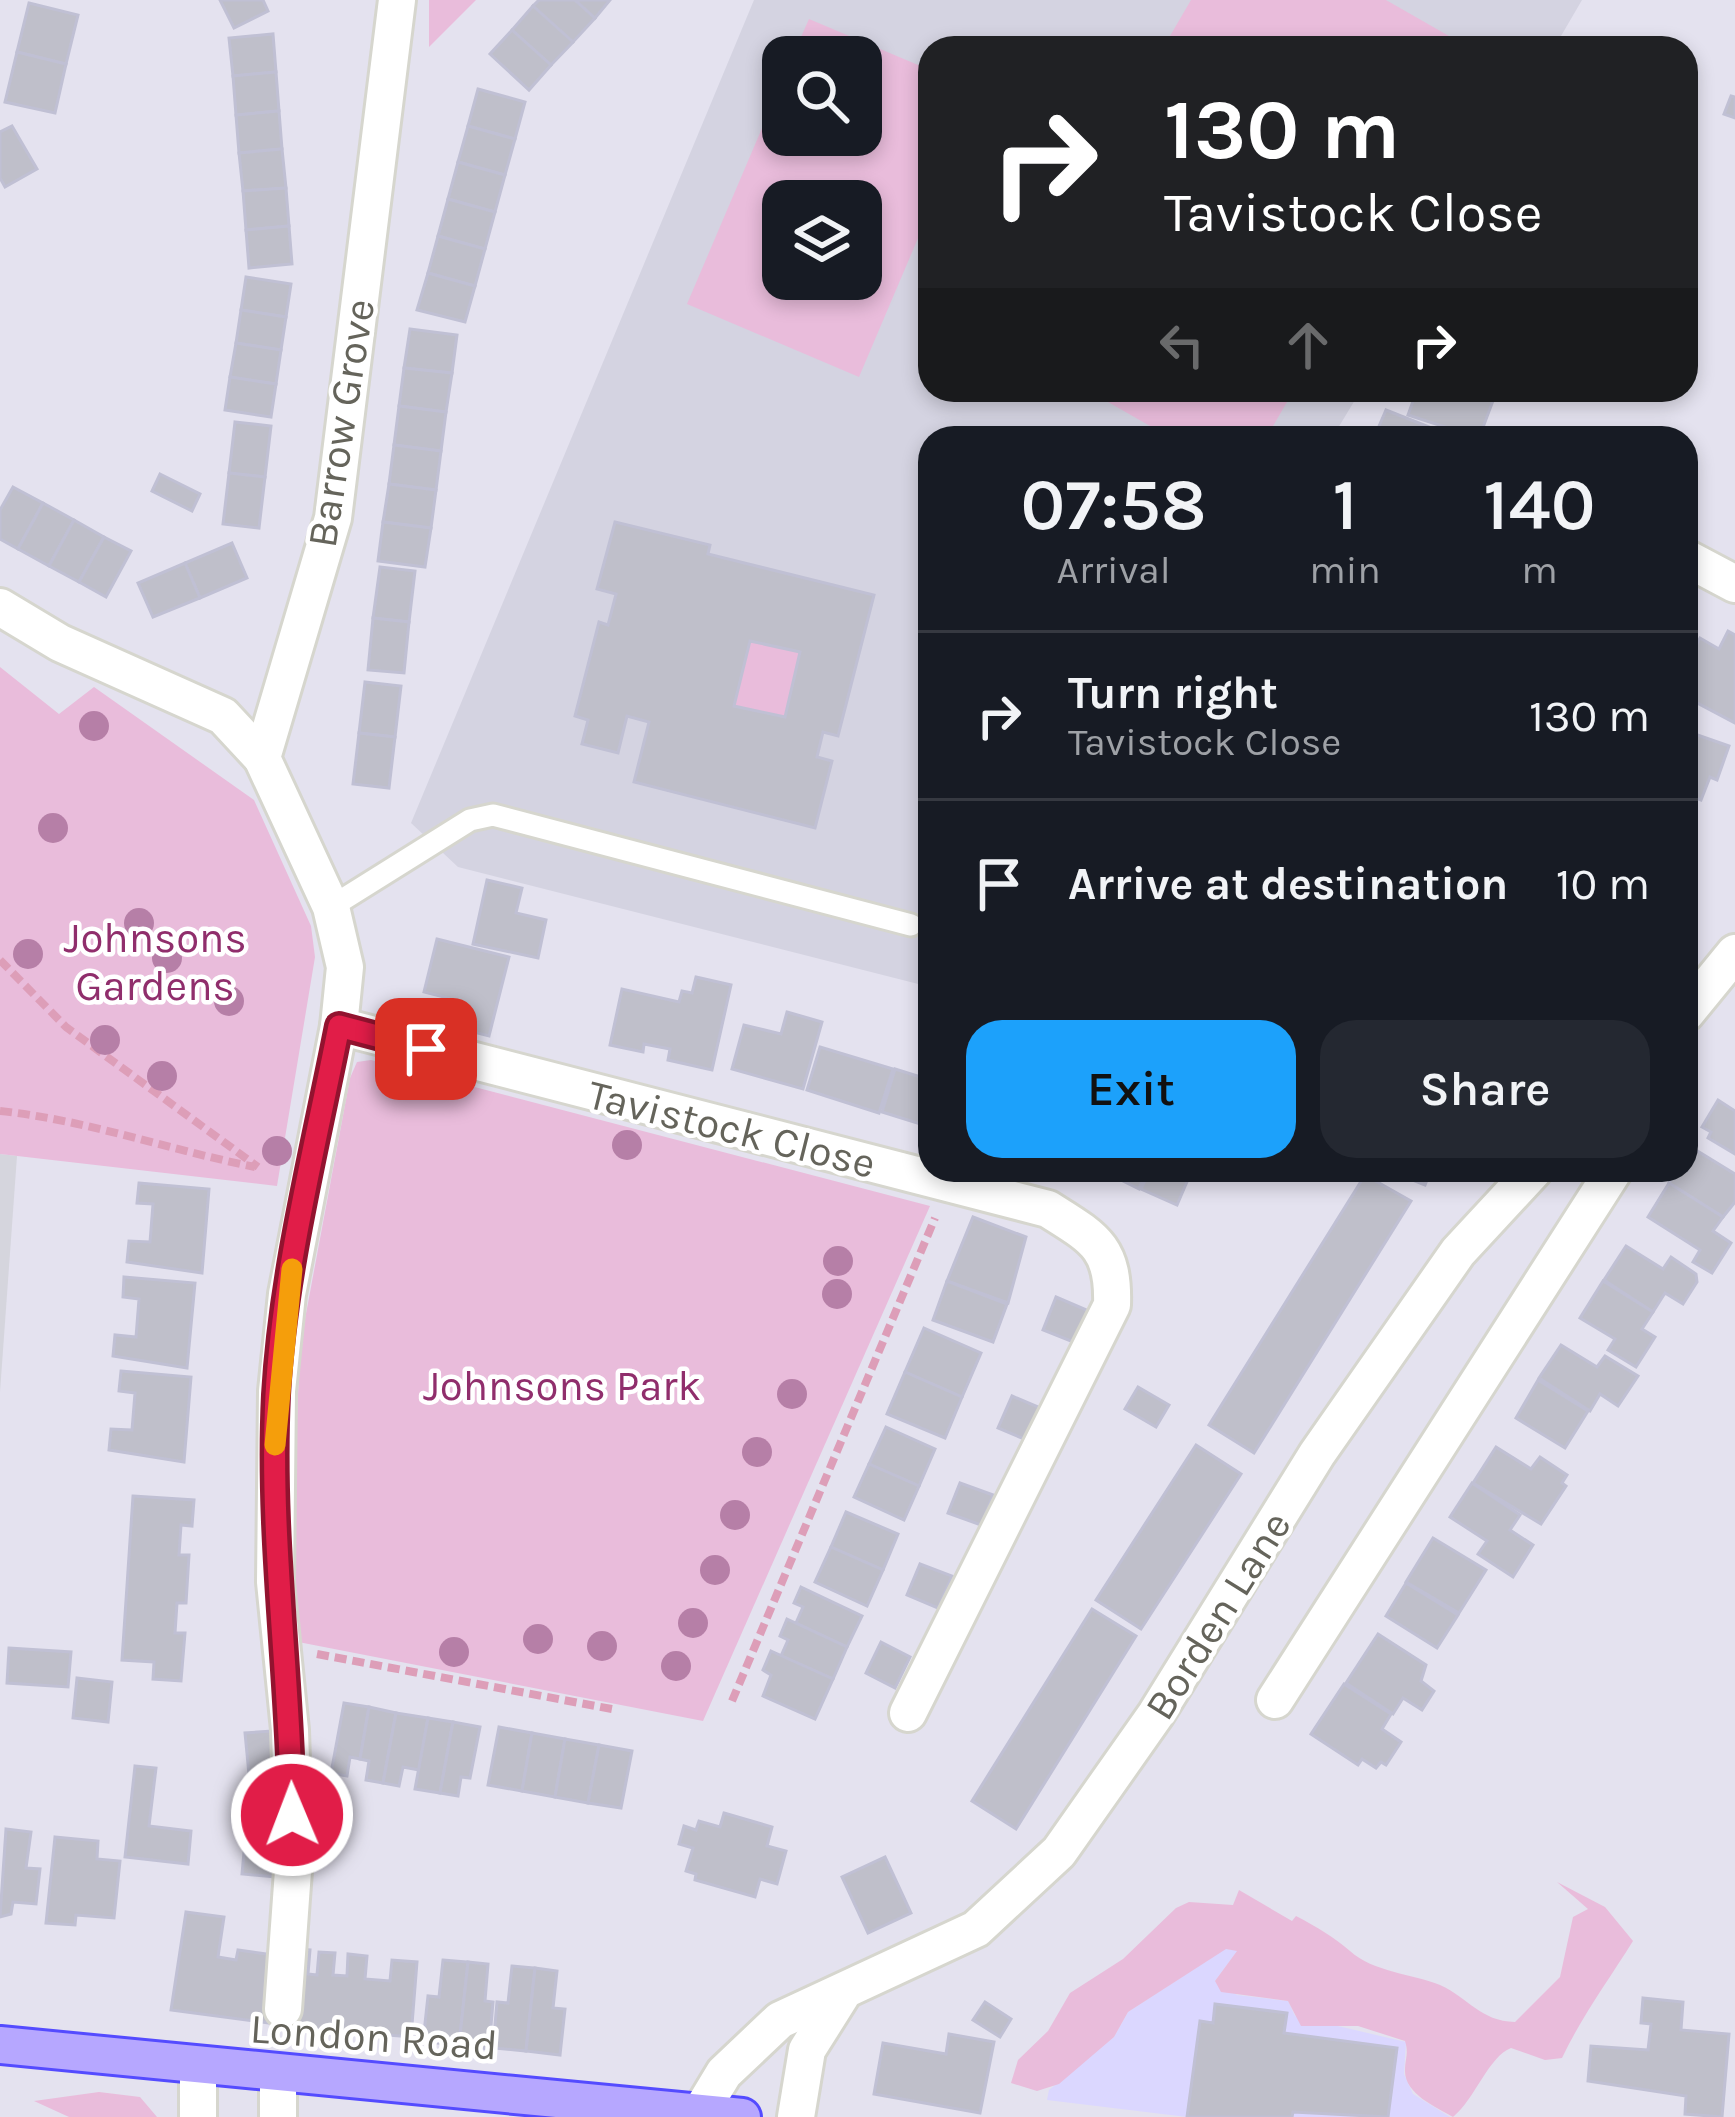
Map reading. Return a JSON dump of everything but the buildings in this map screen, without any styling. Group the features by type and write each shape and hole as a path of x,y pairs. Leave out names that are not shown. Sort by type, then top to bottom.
{"main road":[{"name":"London Road","path":"0,2045 278,2076 433,2083 742,2117"}],"street":[{"name":"Barrow Grove","path":"262,758 333,518 398,0"},
{"path":"1698,564 1735,584"},
{"path":"0,607 60,643 223,716 262,758 331,907 345,967 339,1026 287,1294 277,1391 275,1582 290,1730 294,1857 283,2009"},
{"path":"1698,998 1735,953"},
{"name":"Tavistock Close","path":"339,1026 918,1176"},
{"name":"Tavistock Close","path":"908,1713 1112,1305 1113,1270 1095,1238 1048,1209 942,1182"},
{"name":"Borden Lane","path":"701,2111 724,2073 780,2020 841,1996 976,1929 1059,1852 1156,1714 1317,1454 1458,1252 1523,1182"},
{"path":"1275,1700 1606,1182"},
{"path":"796,2117 807,2050 841,1996"},
{"path":"198,2067 199,2117"},
{"path":"278,2076 278,2117"}],"lane":[{"path":"331,907 470,820 493,815 911,925"}],"path":[{"path":"0,961 66,1027 258,1167"},
{"path":"0,1111 50,1116 178,1152 310,1177"},
{"path":"732,1701 950,1184"},
{"path":"280,1647 617,1711"}],"shaded area":[{"path":"754,0 1582,0 1561,36 918,36 918,402 1354,402 1339,426 918,426 918,984 458,867 411,823"},
{"path":"0,1154 17,1156 0,1392"},
{"path":"1225,1949 1238,1950 1215,1981 1237,1995 1288,2001 1295,2016 1406,2042 1404,2074 1413,2094 1450,2117 1187,2117 1047,2100 1049,2090 1114,2037 1128,2012"}],"green space":[{"path":"429,0 476,0 429,47"},
{"path":"1191,0 1386,0 1449,36 1170,36"},
{"path":"809,19 849,36 801,36"},
{"path":"882,50 918,65 918,238 859,377 687,304 762,128 762,156 882,156"},
{"path":"1108,402 1287,402 1273,426 1150,426"},
{"path":"750,641 800,652 785,717 734,706"},
{"name":"Johnsons Gardens","path":"0,667 59,714 94,687 254,800 311,926 315,957 277,1186 0,1154"},
{"name":"Johnsons Park","path":"371,1060 930,1206 703,1721 288,1640 300,1346 350,1078 357,1062"},
{"path":"1557,1882 1605,1907 1633,1941 1562,2058 1545,2060 1511,2048 1496,2060 1453,2117 1410,2086 1405,2041 1358,2026 1301,2026 1288,2001 1221,1992 1215,1981 1237,1951 1226,1949 1128,2012 1114,2037 1059,2084 1037,2091 1011,2083 1018,2060 1048,2031 1070,1993 1123,1959 1176,1908 1189,1902 1233,1905 1239,1890 1292,1921 1296,1916 1311,1924 1370,1964 1440,1985 1484,2013 1515,2022 1560,1977 1573,1917 1588,1909"},
{"path":"99,2092 140,2097 157,2117 69,2117 34,2101"}],"slow traffic":[{"path":"275,1445 292,1269"}],"route":[{"path":"292,1815 290,1730 275,1582 274,1462 287,1294 339,1026 426,1049"}]}
